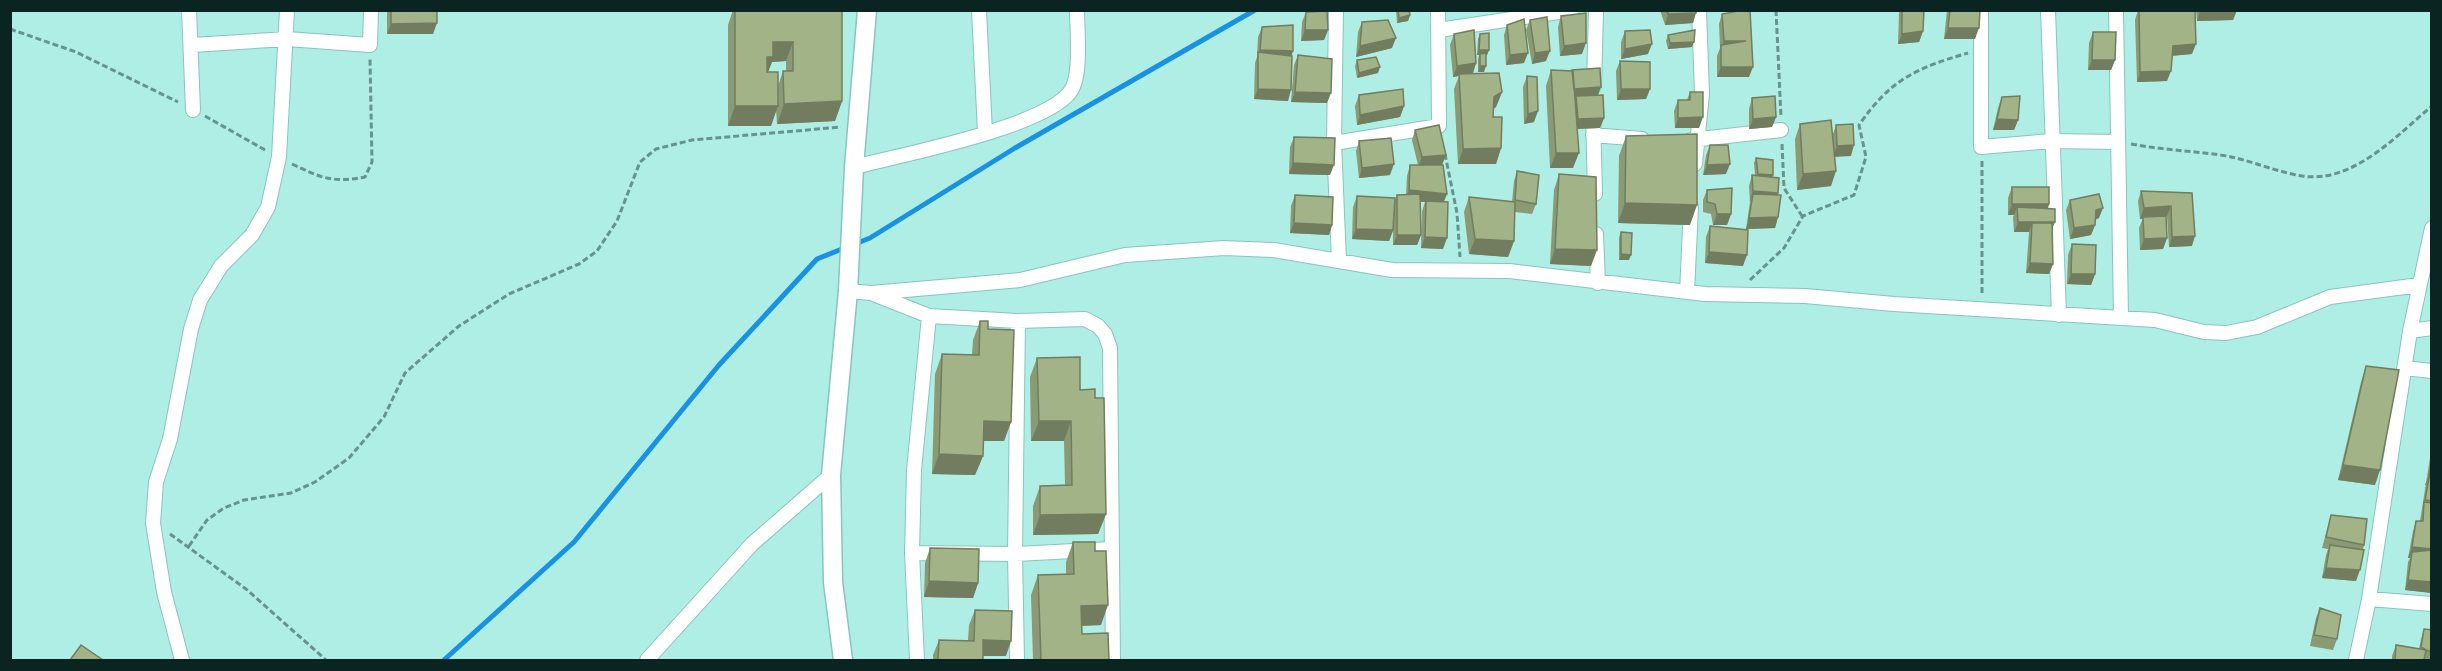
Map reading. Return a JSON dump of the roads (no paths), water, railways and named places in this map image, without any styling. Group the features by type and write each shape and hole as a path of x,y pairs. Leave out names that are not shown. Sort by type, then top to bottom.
{"street":[{"path":"189,10 193,110"},
{"path":"182,660 164,592 153,523 156,482 170,439 184,376 191,329 200,300 221,266 252,235 268,207 279,157 287,10"},
{"path":"192,45 287,39 370,45 371,10"},
{"path":"843,660 832,582 831,475 848,291 854,167 867,10"},
{"path":"979,10 985,132"},
{"path":"854,167 1024,122 1057,106 1071,92 1076,79 1077,10"},
{"path":"1336,10 1334,143 1339,260"},
{"path":"1334,143 1438,126 1438,10"},
{"path":"1439,30 1572,10"},
{"path":"1596,10 1593,135 1598,283"},
{"path":"1694,176 1702,94 1699,10"},
{"path":"1981,10 1981,147 2051,141 2118,142"},
{"path":"2048,10 2059,315"},
{"path":"2116,10 2121,317"},
{"path":"1676,140 1698,140 1782,130"},
{"path":"1593,135 1654,140"},
{"path":"1688,292 1692,197"},
{"path":"2356,660 2369,599 2410,331 2432,228"},
{"path":"848,291 871,293 1020,280 1125,255 1180,250 1274,250 1392,270 1460,269 1533,273 1598,283 1734,296 1805,296 2059,315 2121,317 2155,320 2204,332 2226,333 2257,327 2330,297 2419,285"},
{"path":"871,293 929,316 1018,321 1085,319 1098,326 1105,334 1110,348 1113,660"},
{"path":"917,660 912,553 914,470 929,316"},
{"path":"1017,660 1015,554 1018,321"},
{"path":"2410,331 2432,328"},
{"path":"2404,369 2432,371"},
{"path":"647,660 752,544 831,475"},
{"path":"912,553 1015,554 1112,549"},
{"path":"2369,599 2432,604"}],"waterway":[{"path":"855,244 870,238 1015,148 1255,10"},
{"path":"444,660 574,542 719,365 817,259 847,247"}]}
